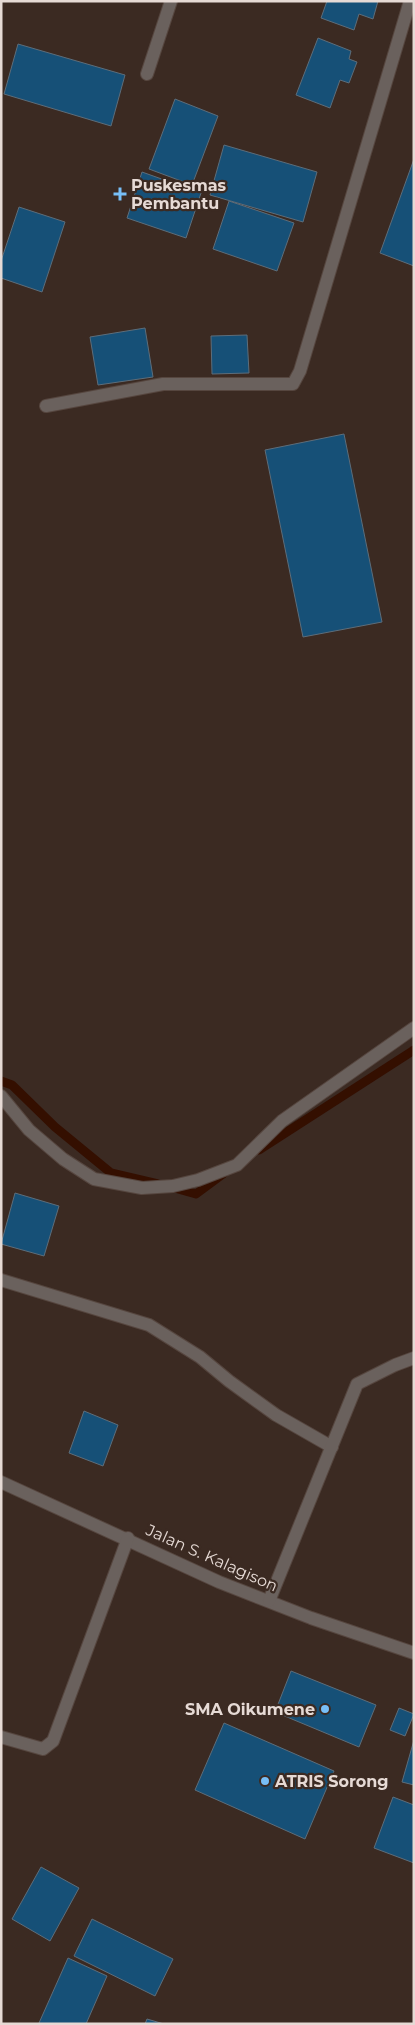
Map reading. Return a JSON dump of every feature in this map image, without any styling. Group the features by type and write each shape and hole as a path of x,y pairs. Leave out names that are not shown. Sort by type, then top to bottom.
{"street":[{"path":"147,74 172,1"},
{"path":"46,406 163,384 293,384 300,371 410,1"},
{"path":"1,1096 29,1130 63,1159 94,1178 142,1188 173,1186 198,1180 237,1165 282,1121 414,1028"},
{"path":"1,1280 149,1325 200,1357 276,1415 332,1447"},
{"path":"269,1601 357,1384 414,1358"},
{"name":"Jalan S. Kalagison","path":"1,1482 128,1538 219,1582 311,1618 414,1653"},
{"path":"1,1737 42,1750 53,1741 128,1538"}],"building":[{"path":"327,1 378,1 373,19 359,14 354,30 321,18"},
{"path":"318,38 351,51 349,59 357,62 349,83 340,80 330,108 296,95"},
{"path":"18,44 125,75 111,126 4,94"},
{"path":"175,99 218,116 192,185 149,169"},
{"path":"224,145 317,172 303,222 210,195"},
{"path":"414,159 414,266 380,253"},
{"path":"142,172 201,193 186,238 127,218"},
{"path":"229,201 294,223 277,271 213,249"},
{"path":"19,207 65,222 42,292 1,278 1,261"},
{"path":"145,328 153,377 98,385 90,337"},
{"path":"247,335 249,373 212,374 211,336"},
{"path":"344,434 382,622 303,637 265,450"},
{"path":"15,1193 59,1206 44,1256 1,1244"},
{"path":"84,1411 118,1425 103,1466 69,1453"},
{"name":"SMA Oikumene","path":"291,1671 376,1705 359,1747 275,1712"},
{"path":"399,1708 414,1714 405,1736 390,1730"},
{"name":"ATRIS Sorong","path":"224,1723 334,1771 305,1839 195,1790"},
{"path":"414,1740 414,1785 402,1782"},
{"path":"393,1797 414,1805 414,1863 374,1848"},
{"path":"41,1867 79,1888 50,1941 12,1919"},
{"path":"92,1919 173,1959 155,1996 74,1956"},
{"path":"68,1958 107,1976 86,2024 39,2023"},
{"path":"147,2019 164,2024 145,2024"}],"waterway":[{"path":"259,1150 414,1050"},
{"path":"1,1081 12,1085 55,1127 111,1173 158,1184"},
{"path":"171,1187 196,1194 223,1174"}],"place":[{"name":"Puskesmas Pembantu","path":"120,194"},
{"name":"SMA Oikumene","path":"325,1709"},
{"name":"ATRIS Sorong","path":"265,1781"}]}
